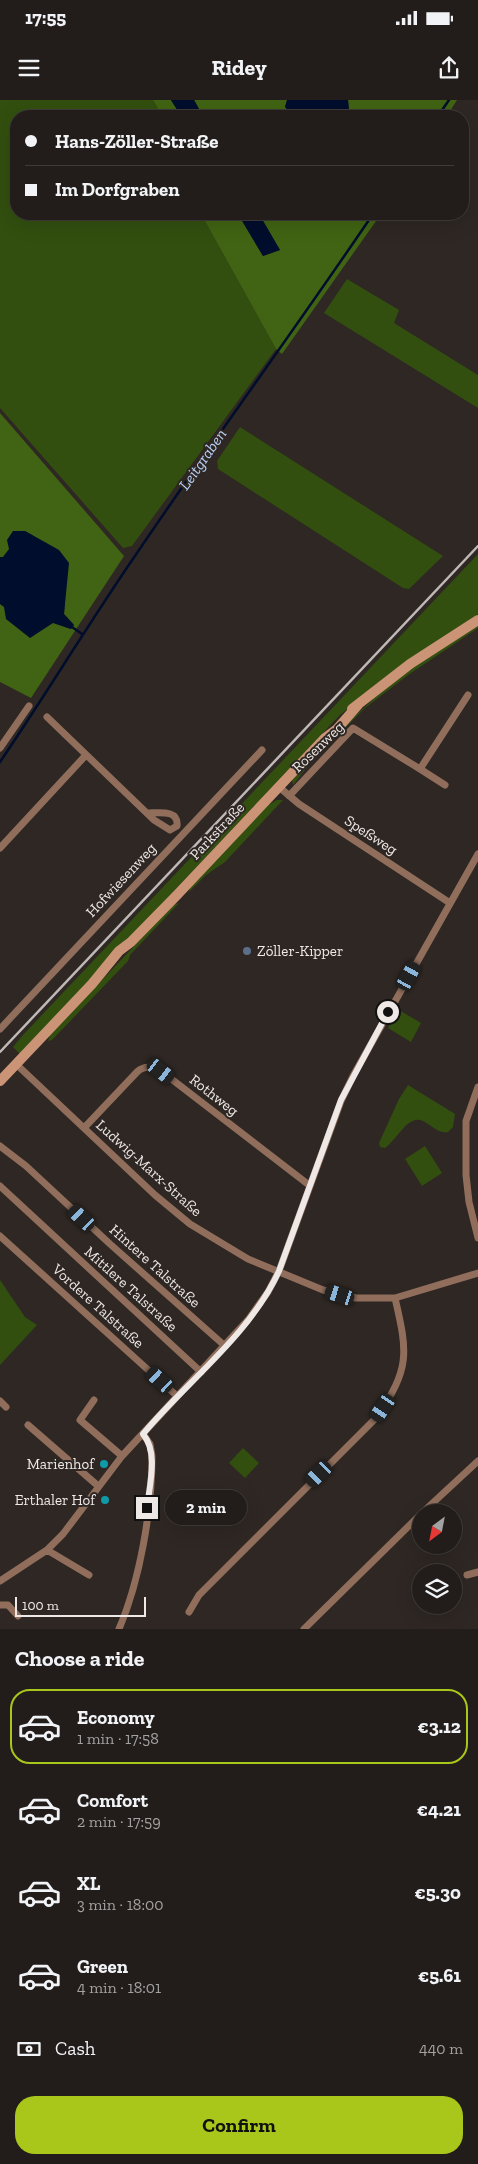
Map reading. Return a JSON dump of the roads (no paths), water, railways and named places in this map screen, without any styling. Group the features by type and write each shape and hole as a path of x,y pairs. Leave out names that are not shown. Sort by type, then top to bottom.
{"main road":[{"name":"Parkstraße","path":"0,1081 92,984 120,950 131,942 325,738 339,719 410,664 478,620"}],"street":[{"path":"420,769 468,696"},
{"path":"0,748 29,706"},
{"path":"47,717 147,814 165,829 173,829 181,836"},
{"name":"Rosenweg","path":"289,796 353,728 445,785"},
{"name":"Hofwiesenweg","path":"0,1029 262,750"},
{"path":"0,848 86,755"},
{"name":"Speßweg","path":"279,786 289,796 450,903"},
{"path":"147,814 168,813 174,816 178,823 173,829"},
{"path":"0,1581 47,1550 63,1534 97,1486 122,1456 225,1346 253,1314 268,1292 279,1271 309,1185 352,1076 478,854"},
{"name":"Ludwig-Marx-Straße","path":"16,1064 155,1195 190,1224 248,1259 340,1295 395,1298 478,1273"},
{"name":"Rothweg","path":"84,1128 137,1072 146,1067 154,1068 161,1071 309,1185"},
{"path":"478,1087 466,1121 469,1202 478,1238"},
{"name":"Hintere Talstraße","path":"0,1146 26,1166 225,1346"},
{"name":"Mittlere Talstraße","path":"0,1186 201,1372"},
{"name":"Vordere Talstraße","path":"0,1236 177,1396"},
{"path":"190,1612 199,1595 377,1417 400,1375 405,1350 395,1298"},
{"path":"94,1400 80,1420 122,1456"},
{"path":"0,1401 6,1407"},
{"path":"28,1425 97,1486"},
{"path":"119,1629 134,1589 144,1542 152,1456 150,1444 143,1434"},
{"path":"432,1504 478,1460"},
{"path":"304,1629 412,1523"},
{"path":"47,1550 89,1575"},
{"path":"467,1575 478,1572"},
{"path":"0,1605 8,1605 18,1616"}],"water":[{"path":"171,100 194,100 200,110 177,110"},
{"path":"287,100 348,100 349,110 288,110 285,107"},
{"path":"242,220 262,220 280,250 263,256"},
{"path":"13,531 25,531 59,550 69,563 64,614 74,625 71,629 53,623 30,638 6,619 4,607 0,604 0,557 3,557 9,549 7,540"}],"waterway":[{"name":"Leitgraben","path":"442,110 449,100"},
{"name":"Leitgraben","path":"0,762 137,553 369,220"},
{"path":"72,627 82,634"}],"railway":[{"path":"0,1052 478,546"}],"place":[{"name":"Zöller-Kipper","path":"247,951"},
{"name":"Marienhof","path":"104,1464"},
{"name":"Erthaler Hof","path":"105,1500"}]}
